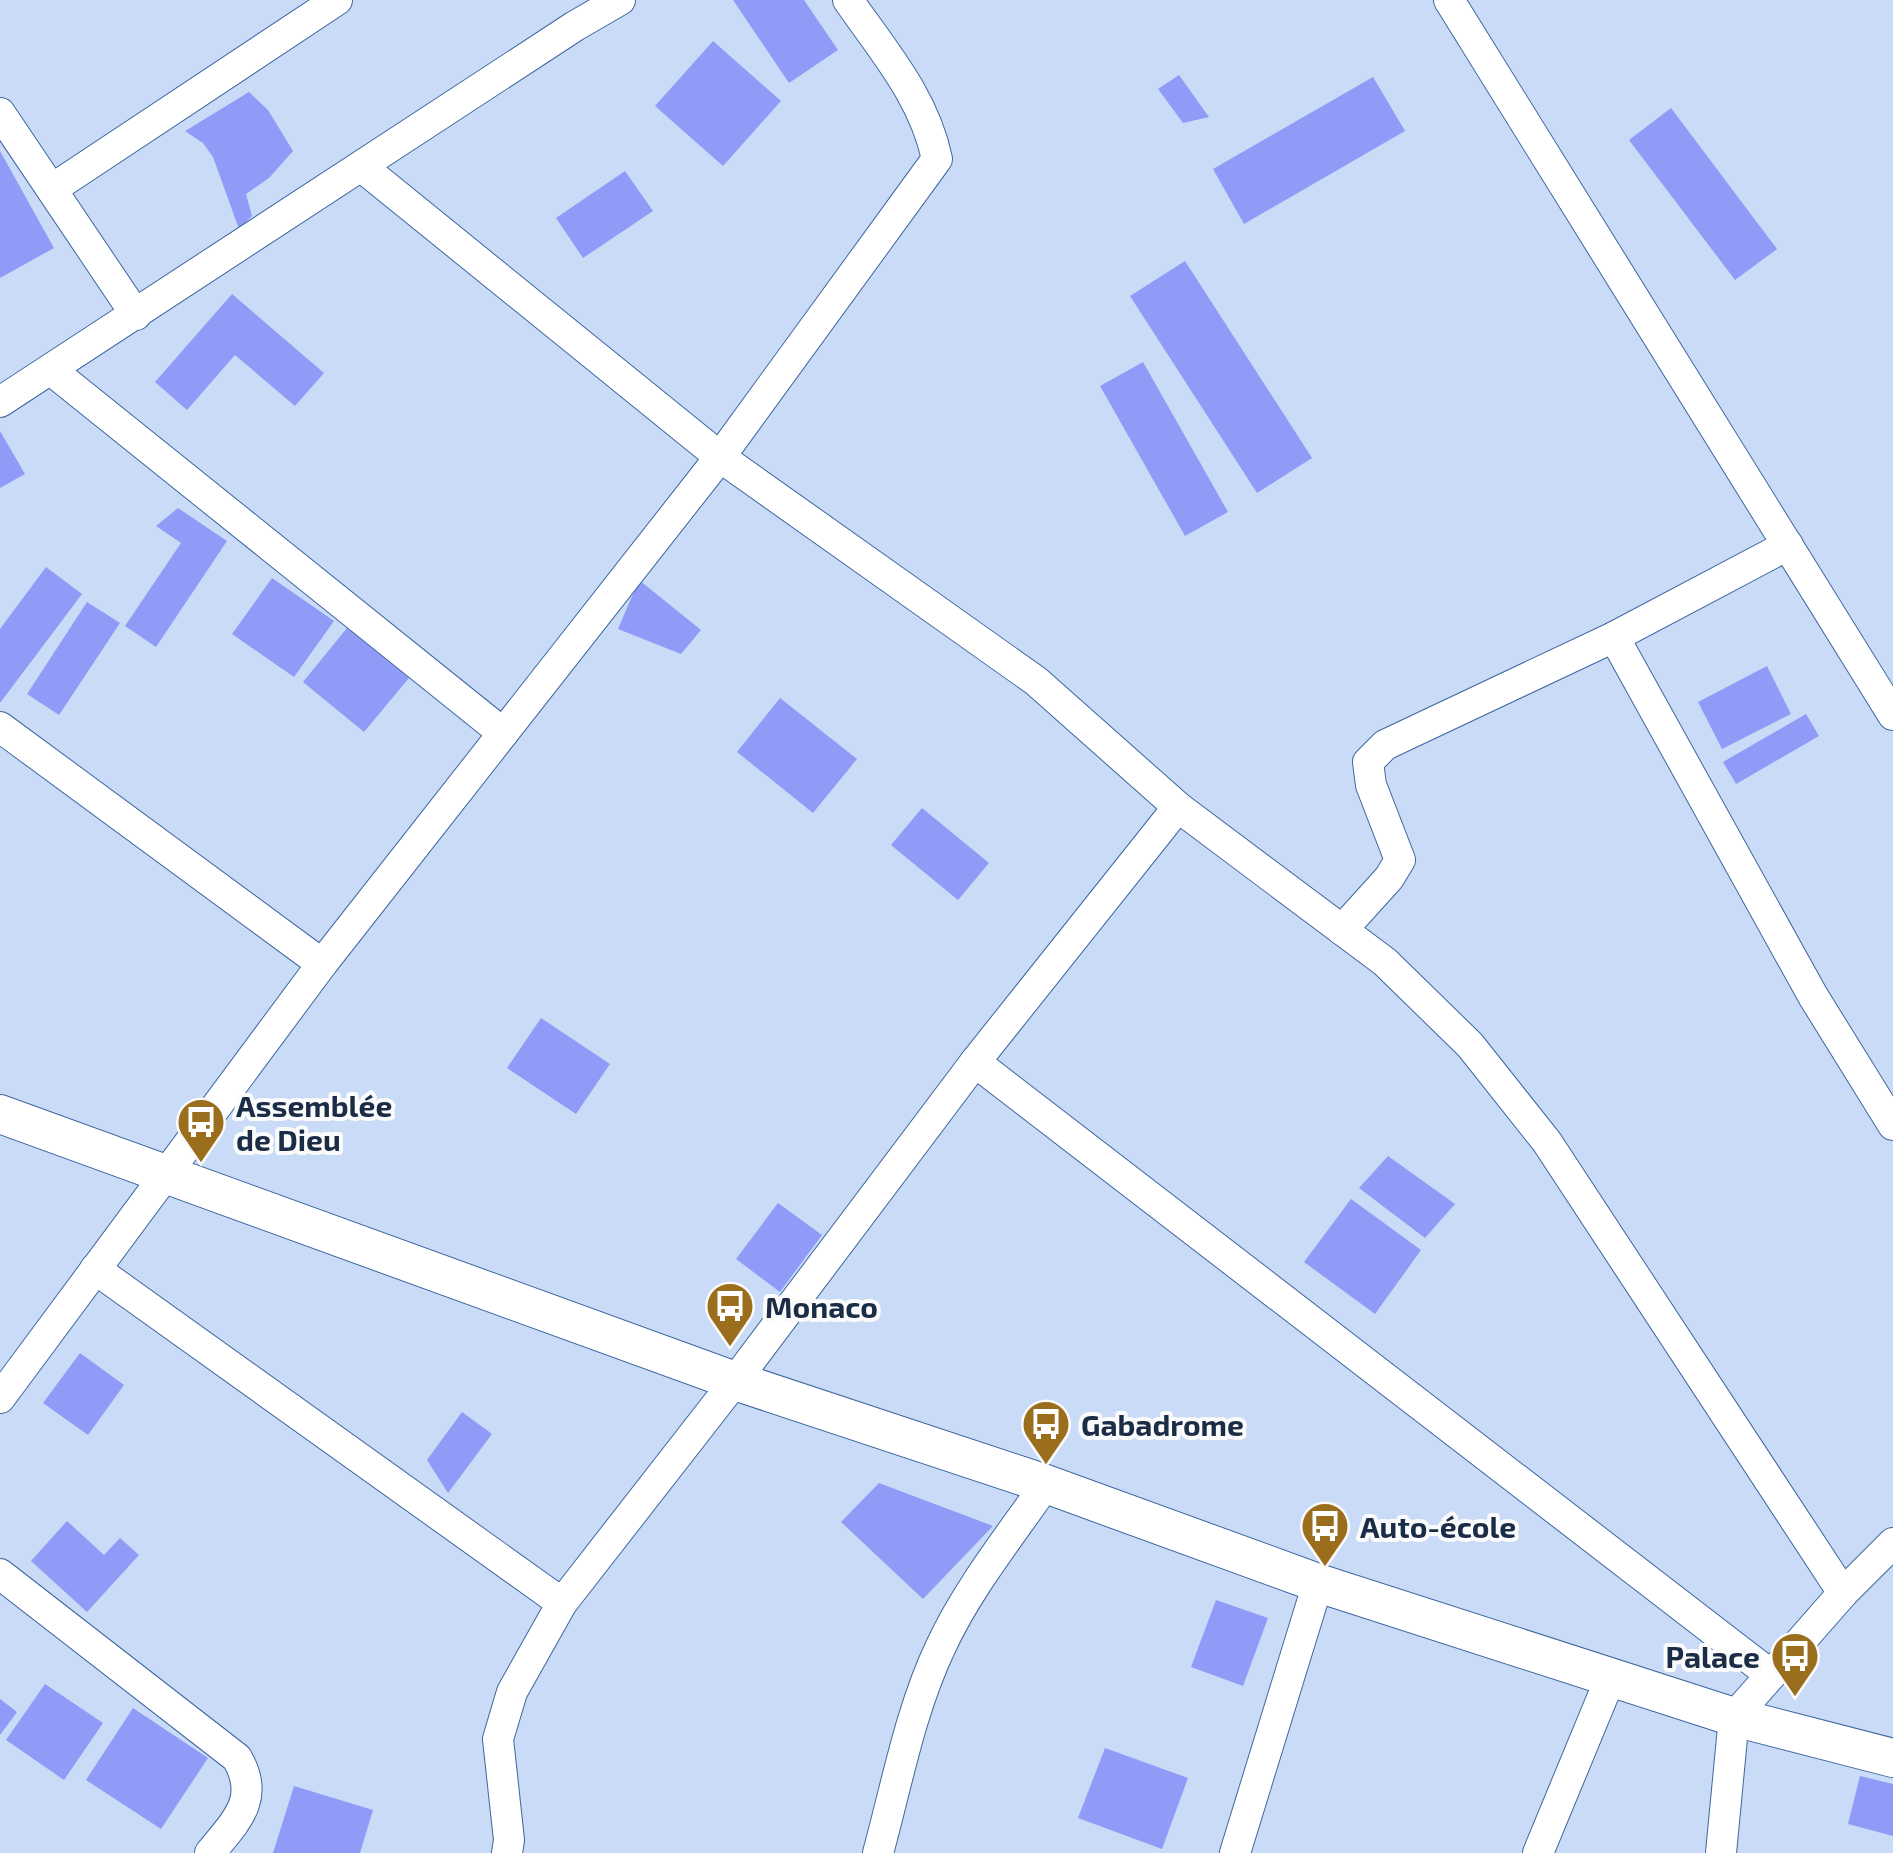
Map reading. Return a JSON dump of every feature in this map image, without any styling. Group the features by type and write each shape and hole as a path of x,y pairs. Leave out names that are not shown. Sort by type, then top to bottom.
{"street":[{"path":"52,188 337,0"},
{"path":"0,402 620,0"},
{"path":"0,1398 322,964 720,457 938,159 930,126 912,92 848,0"},
{"path":"1450,0 1893,715"},
{"path":"0,113 136,315"},
{"path":"362,167 720,457 1036,681 1178,807 1385,962 1470,1045 1547,1142 1843,1593"},
{"path":"51,370 503,733"},
{"path":"1342,930 1389,878 1400,860 1372,785 1368,762 1385,745 1614,637 1788,546"},
{"path":"1614,637 1812,996 1893,1124"},
{"path":"0,728 322,964"},
{"path":"507,1853 509,1840 498,1739 512,1692 562,1603 735,1381 974,1062 1178,807"},
{"path":"974,1062 1771,1675"},
{"path":"0,1114 735,1381 1046,1484 1318,1583 1734,1717 1893,1758"},
{"path":"95,1268 562,1603"},
{"path":"878,1853 914,1718 941,1646 976,1586 1046,1484"},
{"path":"1721,1853 1734,1717 1843,1593 1893,1543"},
{"path":"0,1574 237,1758 248,1776 246,1801 236,1822 210,1853"},
{"path":"1235,1853 1318,1583"},
{"path":"1538,1853 1610,1679"}],"building":[{"path":"733,0 804,0 838,50 789,83"},
{"path":"713,41 781,101 723,166 655,106"},
{"path":"1179,75 1209,117 1183,123 1158,89"},
{"path":"1373,77 1405,131 1244,224 1213,169"},
{"path":"249,92 268,110 293,151 269,178 246,194 252,216 239,229 213,157 203,143 185,131"},
{"path":"1671,108 1777,249 1735,280 1629,140"},
{"path":"0,151 54,248 0,278"},
{"path":"625,171 653,211 583,258 556,218"},
{"path":"1185,261 1312,458 1257,493 1130,296"},
{"path":"232,294 324,373 295,406 235,355 187,410 155,382"},
{"path":"1143,362 1228,512 1185,536 1100,386"},
{"path":"0,431 25,474 0,488"},
{"path":"178,508 227,541 156,647 125,626 181,543 156,526"},
{"path":"46,567 82,594 0,703 0,629"},
{"path":"272,578 334,621 294,677 232,634"},
{"path":"639,580 701,630 681,654 618,629"},
{"path":"87,602 120,623 59,715 27,694"},
{"path":"347,628 409,678 364,732 303,682"},
{"path":"1767,666 1791,714 1722,749 1698,702"},
{"path":"780,698 857,759 813,813 737,752"},
{"path":"1806,714 1819,736 1736,784 1723,762"},
{"path":"922,808 989,863 958,900 891,845"},
{"path":"541,1018 610,1064 576,1114 507,1068"},
{"path":"1388,1156 1455,1204 1425,1238 1359,1188"},
{"path":"1351,1199 1421,1250 1375,1314 1304,1262"},
{"path":"778,1203 822,1235 780,1292 736,1259"},
{"path":"80,1353 124,1385 88,1435 43,1403"},
{"path":"462,1412 492,1434 448,1493 427,1460"},
{"path":"879,1483 993,1526 923,1599 841,1522"},
{"path":"67,1521 104,1555 120,1538 139,1555 87,1612 31,1561"},
{"path":"1216,1600 1268,1618 1243,1686 1191,1667"},
{"path":"45,1684 103,1723 64,1780 6,1740"},
{"path":"0,1699 17,1712 0,1735"},
{"path":"133,1708 208,1758 161,1829 86,1780"},
{"path":"1105,1748 1188,1778 1162,1849 1078,1818"},
{"path":"1860,1776 1893,1784 1893,1836 1848,1824"},
{"path":"294,1786 373,1810 360,1853 273,1853"}],"place":[{"name":"Assemblée de Dieu","path":"201,1164"},
{"name":"Monaco","path":"730,1348"},
{"name":"Gabadrome","path":"1046,1466"},
{"name":"Auto-école","path":"1325,1568"},
{"name":"Palace","path":"1795,1698"}]}
